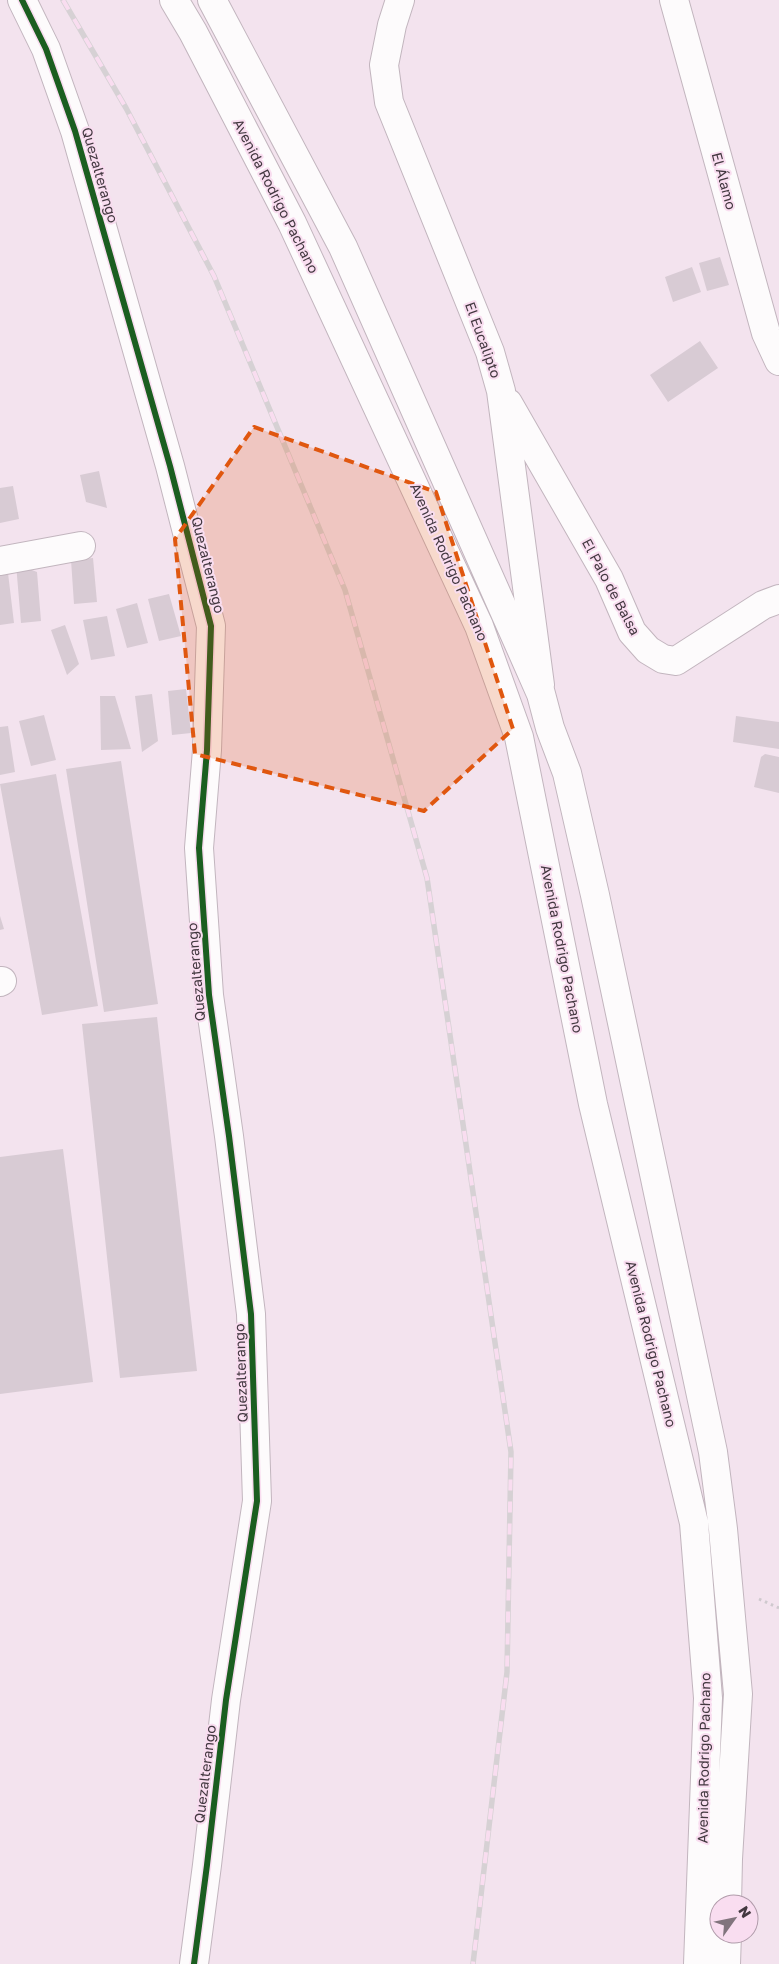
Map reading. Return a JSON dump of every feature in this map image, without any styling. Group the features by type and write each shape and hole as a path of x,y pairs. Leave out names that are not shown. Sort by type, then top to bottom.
{"main road":[{"name":"Quezalterango","path":"22,0 46,49 75,131 170,466 211,626 207,750 200,858 209,995 251,1314 257,1501 226,1700 208,1865 194,1964"},
{"name":"Avenida Rodrigo Pachano","path":"174,0 193,32 292,224 479,626 519,737 593,1104 694,1523 708,1698 698,1964"},
{"name":"Avenida Rodrigo Pachano","path":"212,0 343,247 541,694 550,728 567,773 713,1452 725,1548 738,1694 727,1894"},
{"name":"El Eucalipto","path":"400,0 392,25 384,66 389,102 490,352 501,391 541,694"},
{"name":"El Álamo","path":"674,0 766,334 779,361"},
{"name":"El Palo de Balsa","path":"501,391 609,579 632,632 648,650 662,659 676,661 763,605 779,600"},
{"path":"0,561 81,546"},
{"path":"726,1944 726,1964"}],"highlighted area":[{"path":"254,427 436,492 513,729 424,811 195,754 175,539"}],"building":[{"path":"720,257 729,285 707,291 699,263"},
{"path":"692,267 701,292 673,302 665,277"},
{"path":"700,341 718,368 668,402 650,375"},
{"path":"99,471 107,508 86,502 80,475"},
{"path":"13,486 19,519 0,523 0,488"},
{"path":"93,558 97,602 74,604 71,560"},
{"path":"16,564 37,572 41,621 21,623"},
{"path":"8,573 14,623 0,625 0,574"},
{"path":"169,594 181,636 159,641 148,599"},
{"path":"137,603 148,643 127,648 116,609"},
{"path":"107,616 115,656 91,660 83,620"},
{"path":"65,625 79,664 67,675 51,630"},
{"path":"186,689 191,733 172,735 168,691"},
{"path":"152,694 158,741 142,752 135,696"},
{"path":"100,696 115,696 131,749 101,750"},
{"path":"44,715 56,760 31,766 19,721"},
{"path":"736,716 779,722 779,749 733,742"},
{"path":"8,726 15,772 0,775 0,727"},
{"path":"765,754 779,757 779,793 754,787 761,757"},
{"path":"121,761 158,1004 104,1012 66,769"},
{"path":"56,774 98,1006 42,1015 0,784"},
{"path":"0,916 4,929 0,930"},
{"path":"157,1017 197,1371 120,1378 82,1024"},
{"path":"63,1149 93,1382 0,1394 0,1157"}],"railway":[{"path":"63,0 126,108 214,276 345,590 427,878 511,1452 507,1672 473,1964"}],"cycle path":[{"path":"22,0 46,49 75,131 170,466 211,626 207,750 199,848 209,995 251,1314 257,1501 226,1700 194,1964"}]}
